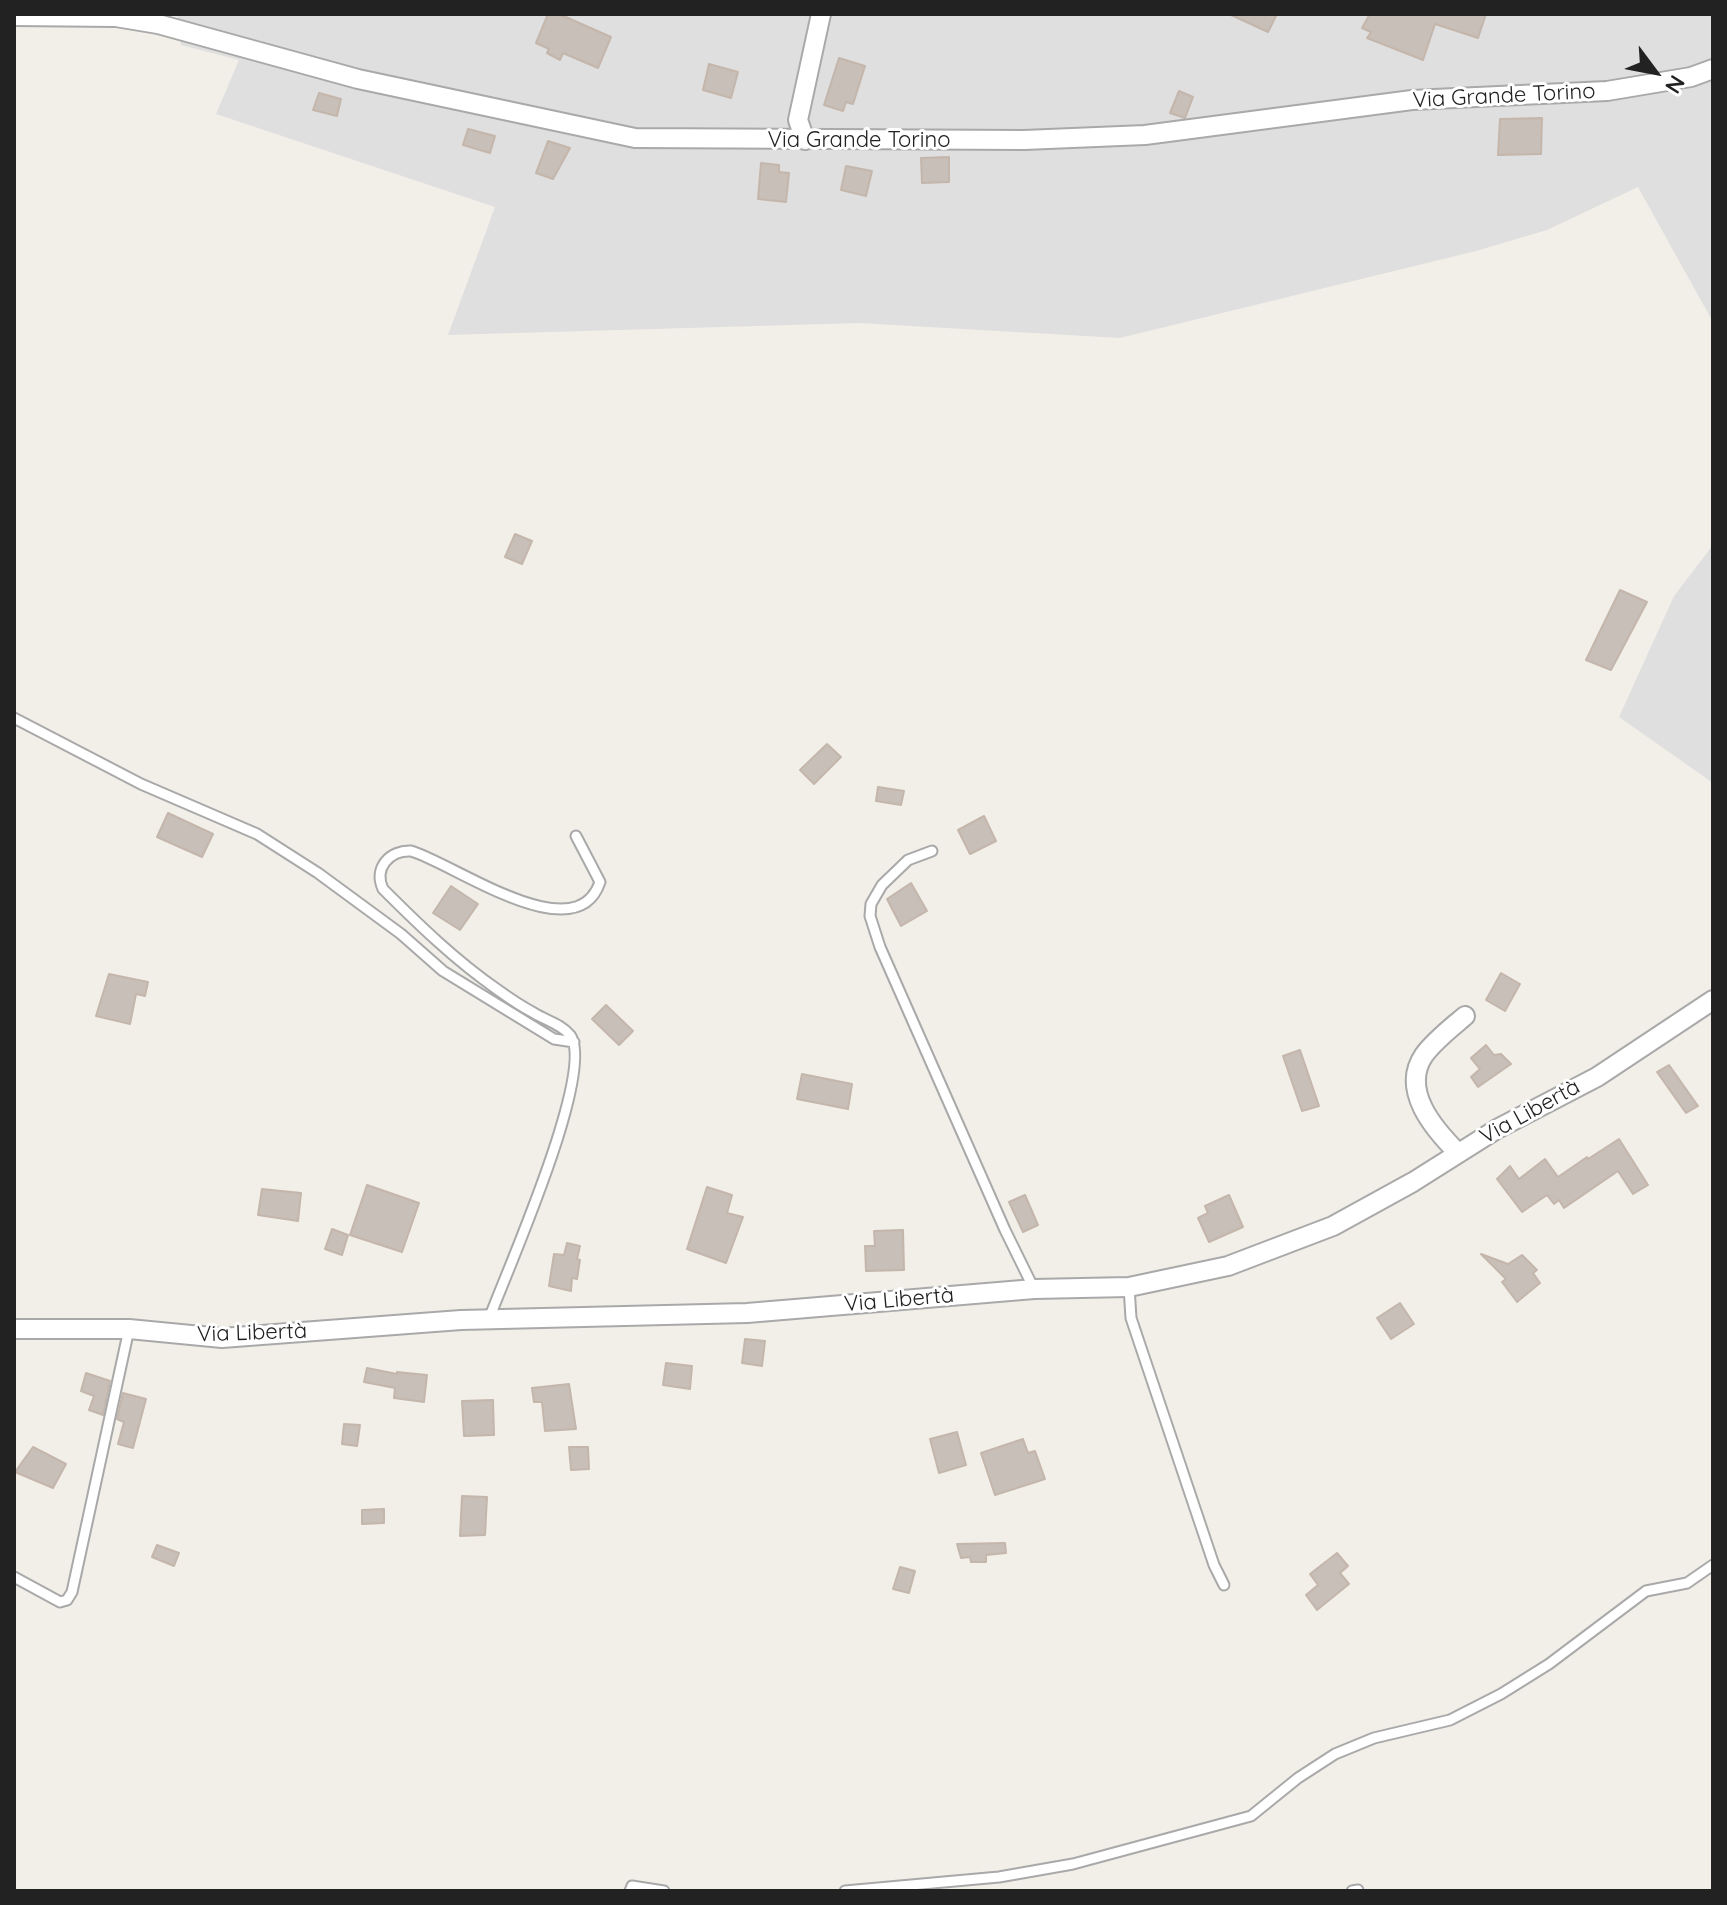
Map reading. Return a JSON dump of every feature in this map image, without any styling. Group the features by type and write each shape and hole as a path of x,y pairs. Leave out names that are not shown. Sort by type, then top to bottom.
{"street":[{"path":"805,140 798,120 821,14"},
{"name":"Via Grande Torino","path":"14,16 116,17 158,24 358,79 635,138 1024,140 1145,135 1412,100 1607,91 1691,77 1713,69"},
{"name":"Via Libertà","path":"14,1329 129,1329 222,1338 489,1319 747,1313 1034,1289 1129,1287 1216,1269 1270,1252 1333,1226 1413,1182 1497,1129 1597,1077 1713,1000"},
{"path":"1458,1153 1431,1121 1419,1101 1416,1079 1424,1055 1465,1016"}],"lane":[{"path":"14,718 141,784 257,834 401,934 443,971 554,1039 574,1042"},
{"path":"489,1319 536,1206 569,1095 576,1064 574,1042 561,1027 509,997 461,962 383,889 379,880 388,858 400,851 411,851 529,904 572,908 586,905 595,896 600,882 576,836"},
{"path":"932,851 908,860 882,885 871,904 870,916 880,947 1034,1289"},
{"path":"1129,1287 1131,1318 1214,1565 1224,1585"},
{"path":"14,1577 60,1602 67,1600 72,1592 129,1329"},
{"path":"845,1891 999,1877 1073,1864 1251,1816 1298,1778 1335,1754 1374,1738 1450,1720 1501,1694 1549,1664 1646,1591 1687,1583 1713,1565"},
{"path":"630,1891 632,1886 664,1891"}],"shaded area":[{"path":"177,14 1713,14 1713,322 1638,187 1547,230 1476,251 1120,338 859,323 448,335 495,207 216,114 239,60 181,45"},
{"path":"1713,545 1713,783 1619,717 1674,596"}],"building":[{"path":"548,14 559,14 611,37 598,68 563,53 560,60 547,53 549,49 536,43"},
{"path":"1229,14 1277,14 1268,32"},
{"path":"1370,14 1486,14 1478,38 1435,24 1423,60 1367,38 1371,32 1362,28"},
{"path":"839,58 865,66 853,104 846,102 843,111 824,105"},
{"path":"709,64 738,72 731,98 703,90"},
{"path":"1179,91 1193,97 1185,118 1170,113"},
{"path":"319,93 341,99 337,116 313,110"},
{"path":"1542,118 1541,154 1498,155 1500,119"},
{"path":"468,129 495,136 490,153 463,145"},
{"path":"548,141 570,148 553,179 536,173"},
{"path":"949,157 949,182 922,183 921,158"},
{"path":"761,163 779,165 779,172 789,173 786,202 758,199"},
{"path":"846,166 872,171 866,196 841,190"},
{"path":"515,534 532,541 522,564 505,557"},
{"path":"1620,590 1647,602 1611,670 1586,660"},
{"path":"827,744 841,757 814,784 800,770"},
{"path":"878,787 904,791 901,805 876,801"},
{"path":"168,813 213,834 202,857 157,837"},
{"path":"984,816 996,841 970,854 958,830"},
{"path":"911,883 927,911 901,926 887,899"},
{"path":"451,886 478,904 460,930 433,913"},
{"path":"1501,973 1520,984 1505,1011 1486,1000"},
{"path":"109,974 148,982 145,996 136,994 130,1024 96,1016"},
{"path":"606,1005 633,1031 619,1045 592,1019"},
{"path":"1486,1045 1494,1055 1501,1054 1511,1064 1478,1087 1471,1077 1480,1069 1471,1058"},
{"path":"1300,1050 1319,1106 1302,1111 1283,1056"},
{"path":"1669,1065 1698,1106 1686,1113 1657,1072"},
{"path":"802,1074 852,1084 848,1109 797,1099"},
{"path":"1619,1139 1648,1185 1633,1194 1618,1171 1564,1208 1559,1200 1554,1204 1547,1195 1522,1212 1497,1179 1510,1166 1519,1179 1545,1159 1558,1177"},
{"path":"367,1185 419,1203 402,1252 350,1235"},
{"path":"707,1187 732,1195 727,1213 743,1217 726,1263 687,1249"},
{"path":"262,1189 301,1193 298,1221 258,1215"},
{"path":"1025,1195 1038,1225 1023,1232 1009,1202"},
{"path":"1229,1195 1243,1227 1209,1242 1198,1218 1208,1213 1205,1206"},
{"path":"332,1229 348,1235 342,1255 325,1249"},
{"path":"903,1230 904,1270 866,1271 865,1246 875,1246 874,1231"},
{"path":"567,1243 580,1246 577,1279 572,1278 571,1291 549,1286 554,1254 564,1255"},
{"path":"1481,1254 1508,1264 1522,1255 1537,1270 1533,1273 1540,1283 1517,1302 1502,1282 1506,1279"},
{"path":"1400,1303 1414,1324 1391,1339 1377,1318"},
{"path":"745,1339 765,1341 762,1366 742,1363"},
{"path":"666,1363 692,1366 690,1389 663,1385"},
{"path":"367,1368 397,1374 427,1375 424,1402 394,1398 395,1388 364,1382"},
{"path":"86,1373 110,1381 103,1415 89,1410 94,1396 81,1391"},
{"path":"569,1384 576,1429 545,1431 542,1402 534,1402 532,1388"},
{"path":"123,1393 146,1399 133,1448 118,1444 124,1422 117,1419"},
{"path":"493,1400 494,1435 464,1436 462,1401"},
{"path":"344,1424 360,1425 357,1446 342,1444"},
{"path":"957,1432 966,1465 939,1473 930,1439"},
{"path":"1023,1439 1028,1453 1035,1451 1045,1479 995,1495 981,1453"},
{"path":"33,1447 66,1464 53,1488 15,1472"},
{"path":"569,1447 588,1447 589,1469 571,1470"},
{"path":"462,1496 487,1497 485,1535 460,1536"},
{"path":"384,1509 384,1523 362,1524 362,1510"},
{"path":"1005,1543 1006,1553 986,1555 986,1562 971,1562 970,1557 961,1558 957,1544"},
{"path":"157,1545 179,1553 174,1566 152,1557"},
{"path":"1337,1553 1348,1566 1340,1573 1349,1584 1317,1610 1306,1595 1318,1585 1310,1574"},
{"path":"900,1567 915,1571 909,1593 893,1589"}]}
